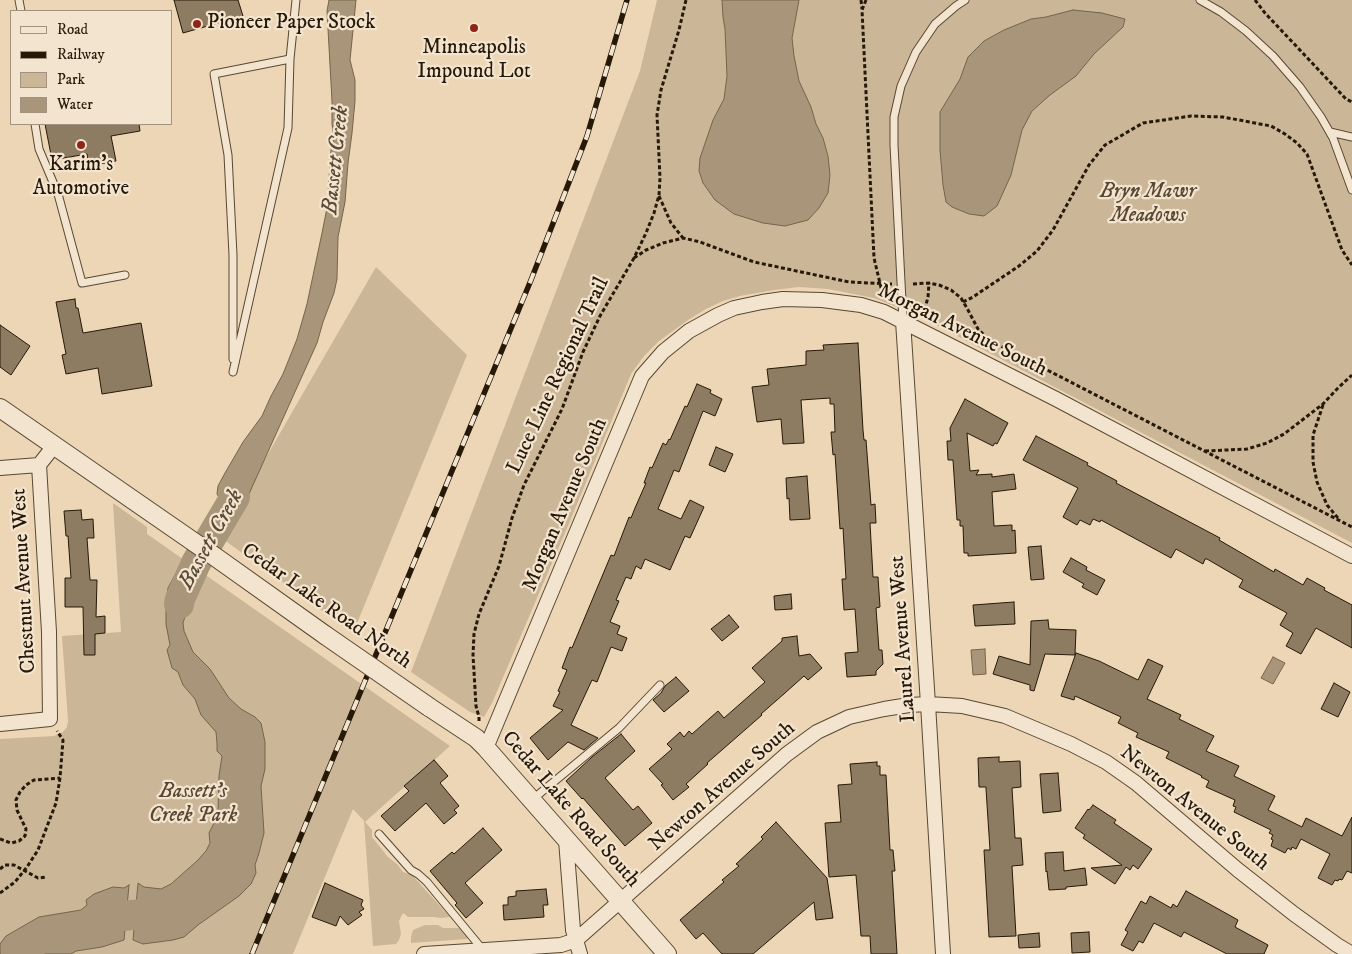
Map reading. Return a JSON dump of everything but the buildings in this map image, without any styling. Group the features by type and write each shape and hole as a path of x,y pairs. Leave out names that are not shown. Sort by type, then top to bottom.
{"street":[{"name":"Morgan Avenue South","path":"481,743 642,376 663,352 688,331 734,308 783,299 822,300 861,305 884,312 1056,399 1352,556"},
{"name":"Laurel Avenue West","path":"903,321 944,954"},
{"name":"Cedar Lake Road North","path":"0,408 429,707"},
{"name":"Chestnut Avenue West","path":"50,719 48,632 39,465 54,446"},
{"path":"0,468 39,465"},
{"name":"Newton Avenue South","path":"424,954 561,945 578,947 621,902 787,754 817,732 849,717 884,709 928,704 962,706 1004,716 1071,744 1106,762 1136,784 1238,870 1294,914 1352,954"},
{"name":"Cedar Lake Road South","path":"429,707 481,743 667,954"},
{"path":"0,724 50,719"},
{"path":"566,840 573,930 578,947"}],"lane":[{"path":"290,59 214,74 228,155 233,255 232,372 288,128 290,59 296,0"},
{"path":"903,321 894,117 901,86 916,52 935,24 966,0"},
{"path":"1200,0 1221,12 1246,31 1300,87 1330,132 1352,190"},
{"path":"35,125 39,149 58,194 82,283 125,275"},
{"path":"1330,132 1352,137"},
{"path":"532,800 619,728 660,686"},
{"path":"379,834 411,870 427,882 483,950"}],"path":[{"name":"Luce Line Regional Trail","path":"481,743 476,706 473,655 474,634 479,614 498,566 524,485 562,409 583,352 600,316 634,258 654,213 659,195 660,178 657,115 686,0"},
{"path":"861,0 874,258 884,302"},
{"path":"862,10 866,0"},
{"path":"1255,0 1346,99 1352,102"},
{"path":"963,302 1012,271 1037,251 1053,230 1089,165 1105,145 1143,123 1191,116 1222,117 1272,126 1296,143 1307,154 1342,250 1352,265"},
{"path":"659,195 671,223 683,238"},
{"path":"634,258 646,250 683,238 700,242 754,262 849,282 891,284"},
{"path":"922,317 928,297 929,283"},
{"path":"910,284 929,283 951,290 963,302 978,329 988,340 1352,527"},
{"path":"1205,451 1247,449 1267,443 1284,434 1323,404 1352,375"},
{"path":"1323,404 1313,434 1313,462 1317,482 1327,505 1340,521"},
{"path":"0,893 15,882 38,850 56,802 63,740 50,719"},
{"path":"0,839 11,843 19,841 25,836 26,829 17,810 16,800 26,785 34,780 60,778"},
{"path":"0,869 6,865 14,865 38,878 46,877"}],"green space":[{"name":"Bryn Mawr Meadows","path":"657,0 1352,0 1352,543 919,316 874,298 828,289 799,287 774,290 740,296 706,309 659,341 644,356 631,374 492,703 484,717 470,712 411,672 640,71"},
{"path":"376,267 467,355 353,633 220,537"},
{"name":"Bassett's Creek Park","path":"113,503 147,527 147,534 450,746 365,822 372,830 372,837 388,857 403,872 412,875 450,917 408,917 403,913 399,921 401,934 396,944 373,946 364,821 353,809 293,954 0,954 0,739 54,736 63,732 67,727 68,721 62,636 121,632"},
{"path":"425,925 459,928 468,938 411,943 413,930"}],"water":[{"path":"329,0 356,0 350,60 355,80 355,101 345,202 338,237 337,279 317,343 244,505 225,541 202,525 220,499 217,494 218,486 243,442 262,416 283,374 297,339 307,304 327,208 331,150 334,138 327,11"},
{"path":"722,0 799,0 792,38 794,56 799,81 823,138 828,156 830,175 828,193 819,208 808,220 785,226 763,223 734,214 715,200 703,183 699,171 700,158 713,120 724,99 727,76"},
{"path":"1073,10 1102,13 1125,19 1123,27 1094,54 1076,76 1032,111 1022,130 1011,175 997,206 984,216 969,214 952,207 946,202 943,185 940,150 940,112 960,79 968,57 984,41 1004,30 1031,19"},
{"path":"183,560 203,574 190,601 183,623 184,631 193,652 210,669 229,698 261,723 265,742 265,769 261,786 264,833 255,865 256,873 251,884 239,896 184,937 143,944 133,940 138,883 144,887 161,889 171,884 198,860 210,843 209,833 218,811 219,776 222,756 217,751 216,732 201,715 195,699 183,685 178,672 172,668 167,650 170,645 166,624 168,588"},
{"path":"985,649 986,674 973,675 971,650"},
{"path":"1273,657 1285,663 1273,684 1261,678"},
{"path":"129,885 124,940 102,947 76,951 71,954 0,954 0,944 6,936 39,917 81,910 87,905 86,900 94,894 113,887 124,888"}],"waterway":[{"name":"Bassett Creek","path":"179,604 196,563 235,497"},
{"name":"Bassett Creek","path":"16,954 43,937 113,917 161,912 174,908"}],"railway":[{"path":"252,954 531,280 587,136 627,0"}],"place":[{"name":"Pioneer Paper Stock","path":"197,24"},
{"name":"Minneapolis Impound Lot","path":"474,28"},
{"name":"Karim's Automotive","path":"81,145"}]}
